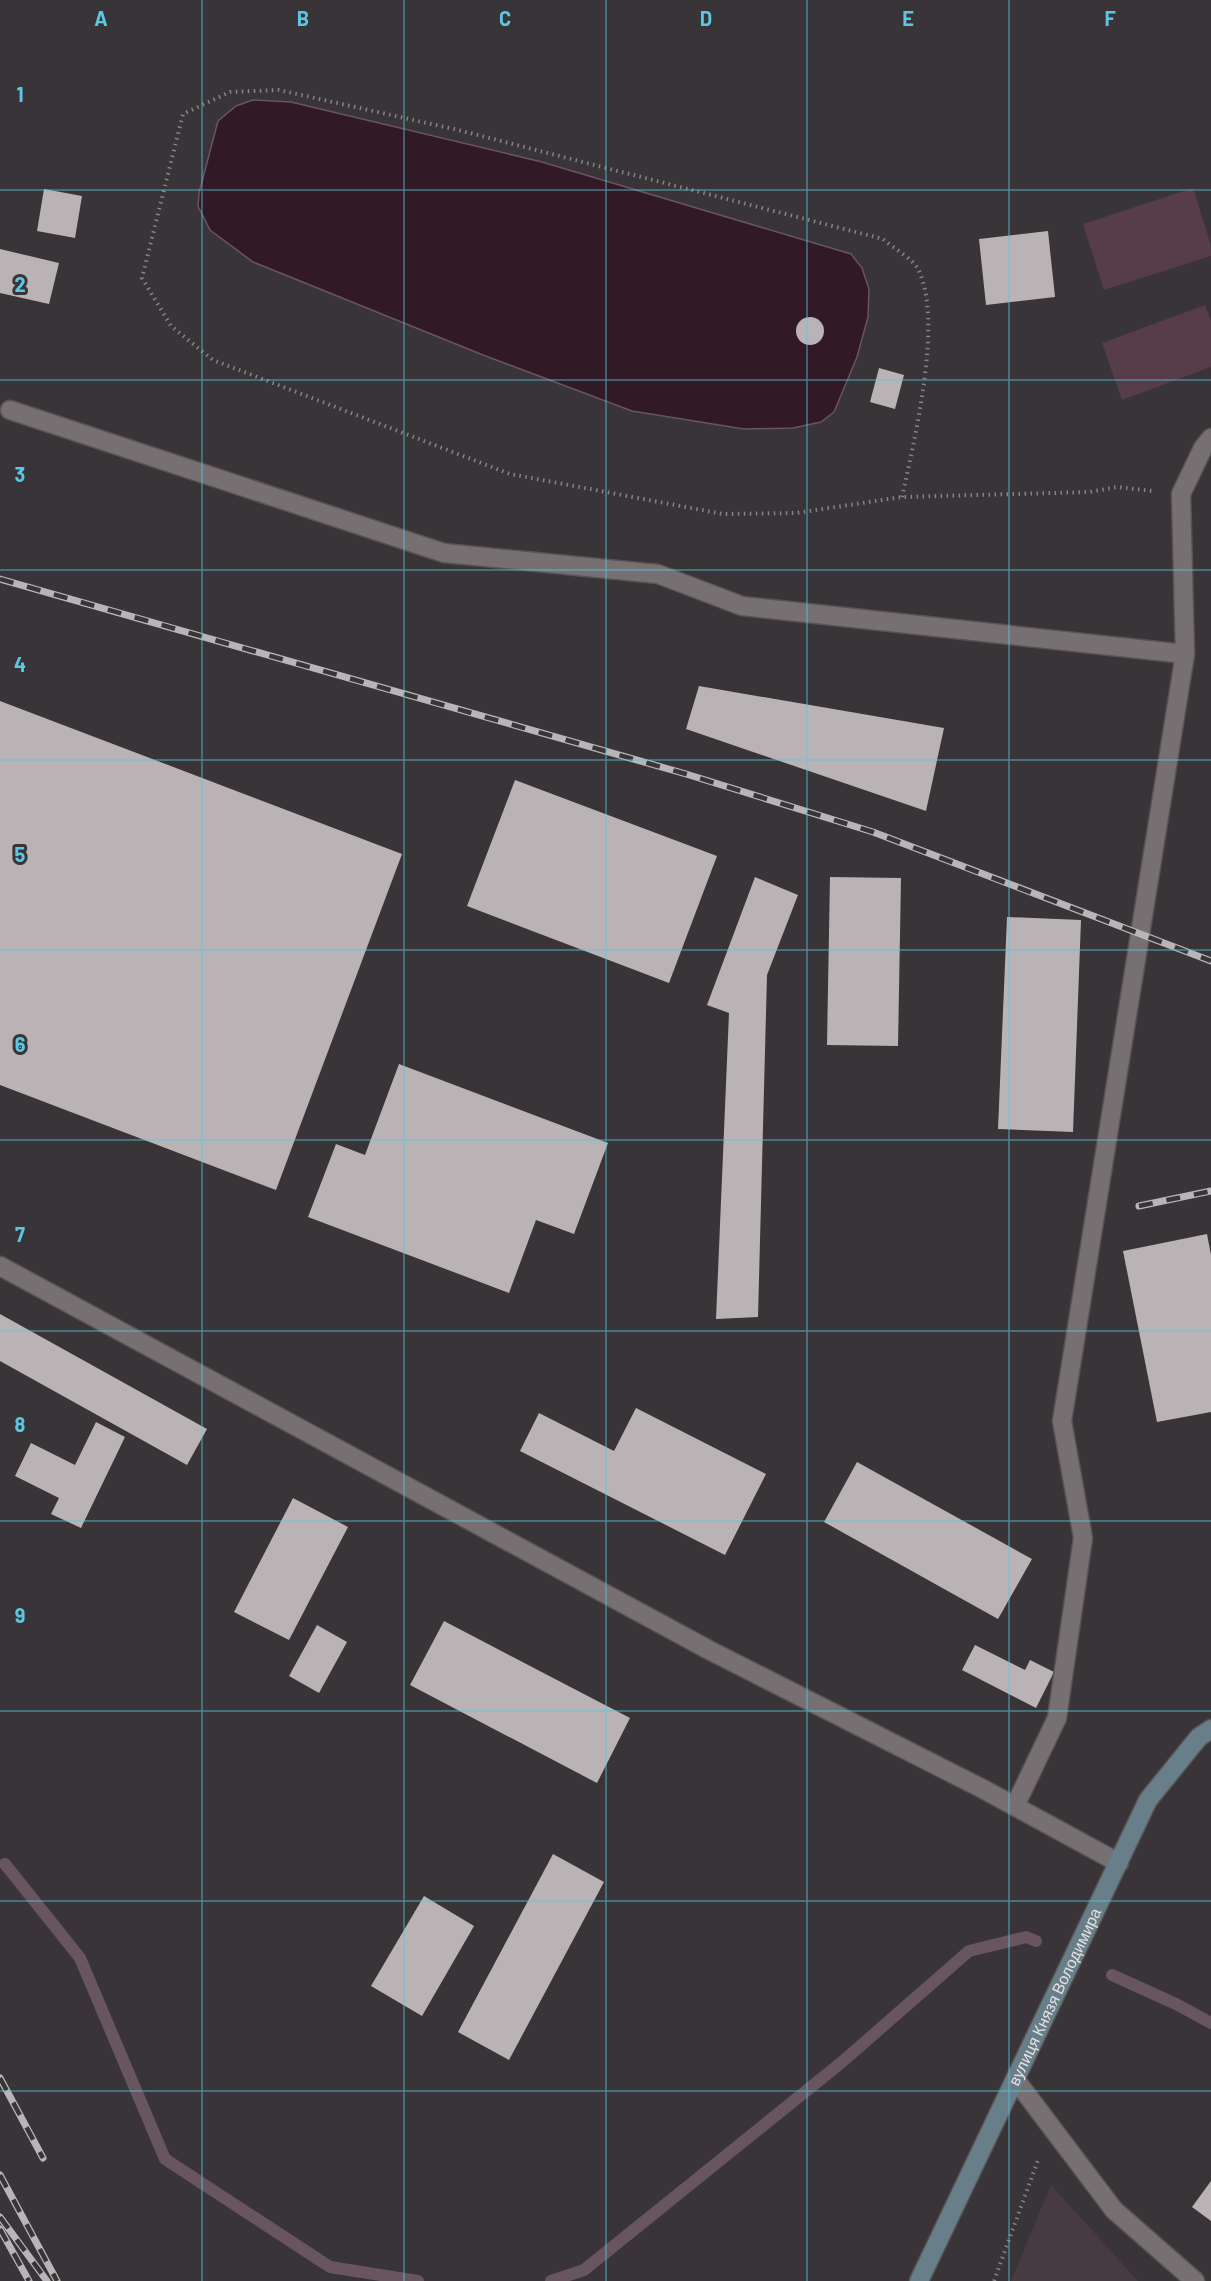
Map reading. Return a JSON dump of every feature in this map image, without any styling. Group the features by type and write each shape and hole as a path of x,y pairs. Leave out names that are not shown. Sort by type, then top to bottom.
{"main road":[{"name":"вулиця Князя Володимира","path":"920,2281 1149,1800 1199,1737 1211,1729"}],"lane":[{"path":"10,410 444,552 658,574 742,606 1185,654"},
{"path":"1015,1806 1057,1718 1083,1538 1062,1421 1185,654 1181,494 1203,448 1211,438"},
{"path":"0,1266 709,1650 1015,1806 1119,1863"},
{"path":"1015,2079 1114,2210 1195,2281"}],"path":[{"path":"902,497 923,394 928,313 918,268 883,240 458,130 279,90 230,92 183,114 142,278 171,326 213,360 510,474 723,514 796,513 902,497 1090,492 1117,487 1181,494"},
{"path":"994,2281 1050,2125"}],"shaded area":[{"path":"253,100 291,102 542,162 851,254 862,268 869,289 868,317 857,357 834,412 821,422 793,428 744,429 632,411 483,355 253,262 210,230 198,206 199,193 218,121 236,106"},
{"path":"1193,188 1211,245 1211,256 1104,290 1083,224"},
{"path":"1205,305 1211,321 1211,367 1122,400 1102,343"},
{"path":"1051,2185 1138,2281 1011,2281"}],"building":[{"path":"44,189 82,196 75,238 37,231"},
{"path":"1048,231 1055,297 986,305 979,239"},
{"path":"0,249 59,263 49,304 0,293"},
{"path":"810,317 820,321 824,331 820,341 810,345 800,341 796,331 800,321"},
{"path":"879,368 904,375 895,409 870,402"},
{"path":"699,686 944,728 926,811 686,729"},
{"path":"0,701 402,854 276,1190 0,1085"},
{"path":"515,780 717,856 669,983 467,906"},
{"path":"755,877 798,895 767,975 758,1317 716,1319 729,1013 707,1005"},
{"path":"830,877 901,878 898,1046 827,1045"},
{"path":"1007,917 1081,920 1073,1132 998,1129"},
{"path":"399,1064 608,1143 574,1234 536,1220 509,1293 308,1217 336,1144 365,1155"},
{"path":"1207,1234 1211,1255 1211,1412 1157,1422 1123,1251"},
{"path":"0,1314 207,1429 187,1465 0,1361"},
{"path":"636,1408 766,1474 725,1555 520,1451 539,1413 614,1451"},
{"path":"96,1422 125,1437 81,1528 51,1514 59,1498 15,1476 31,1443 75,1465"},
{"path":"857,1462 1032,1559 998,1619 824,1522"},
{"path":"293,1498 348,1527 289,1640 234,1612"},
{"path":"444,1621 630,1718 597,1783 410,1685"},
{"path":"317,1625 347,1642 319,1693 289,1676"},
{"path":"975,1645 1025,1670 1030,1660 1054,1672 1036,1708 962,1670"},
{"path":"553,1854 604,1882 509,2060 458,2032"},
{"path":"424,1896 474,1926 422,2016 371,1986"},
{"path":"1211,2181 1211,2221 1192,2207"}],"waterway":[{"path":"5,1864 80,1958 165,2159 330,2267 418,2281"},
{"path":"551,2281 584,2270 842,2062 969,1951 1026,1937 1036,1941"},
{"path":"1112,1975 1176,2004 1211,2023"}],"railway":[{"path":"0,579 686,774 873,832 1211,961"},
{"path":"1139,1206 1211,1191"},
{"path":"0,2078 43,2158"},
{"path":"0,2175 57,2281"},
{"path":"0,2217 47,2281"},
{"path":"0,2229 29,2281"}]}
